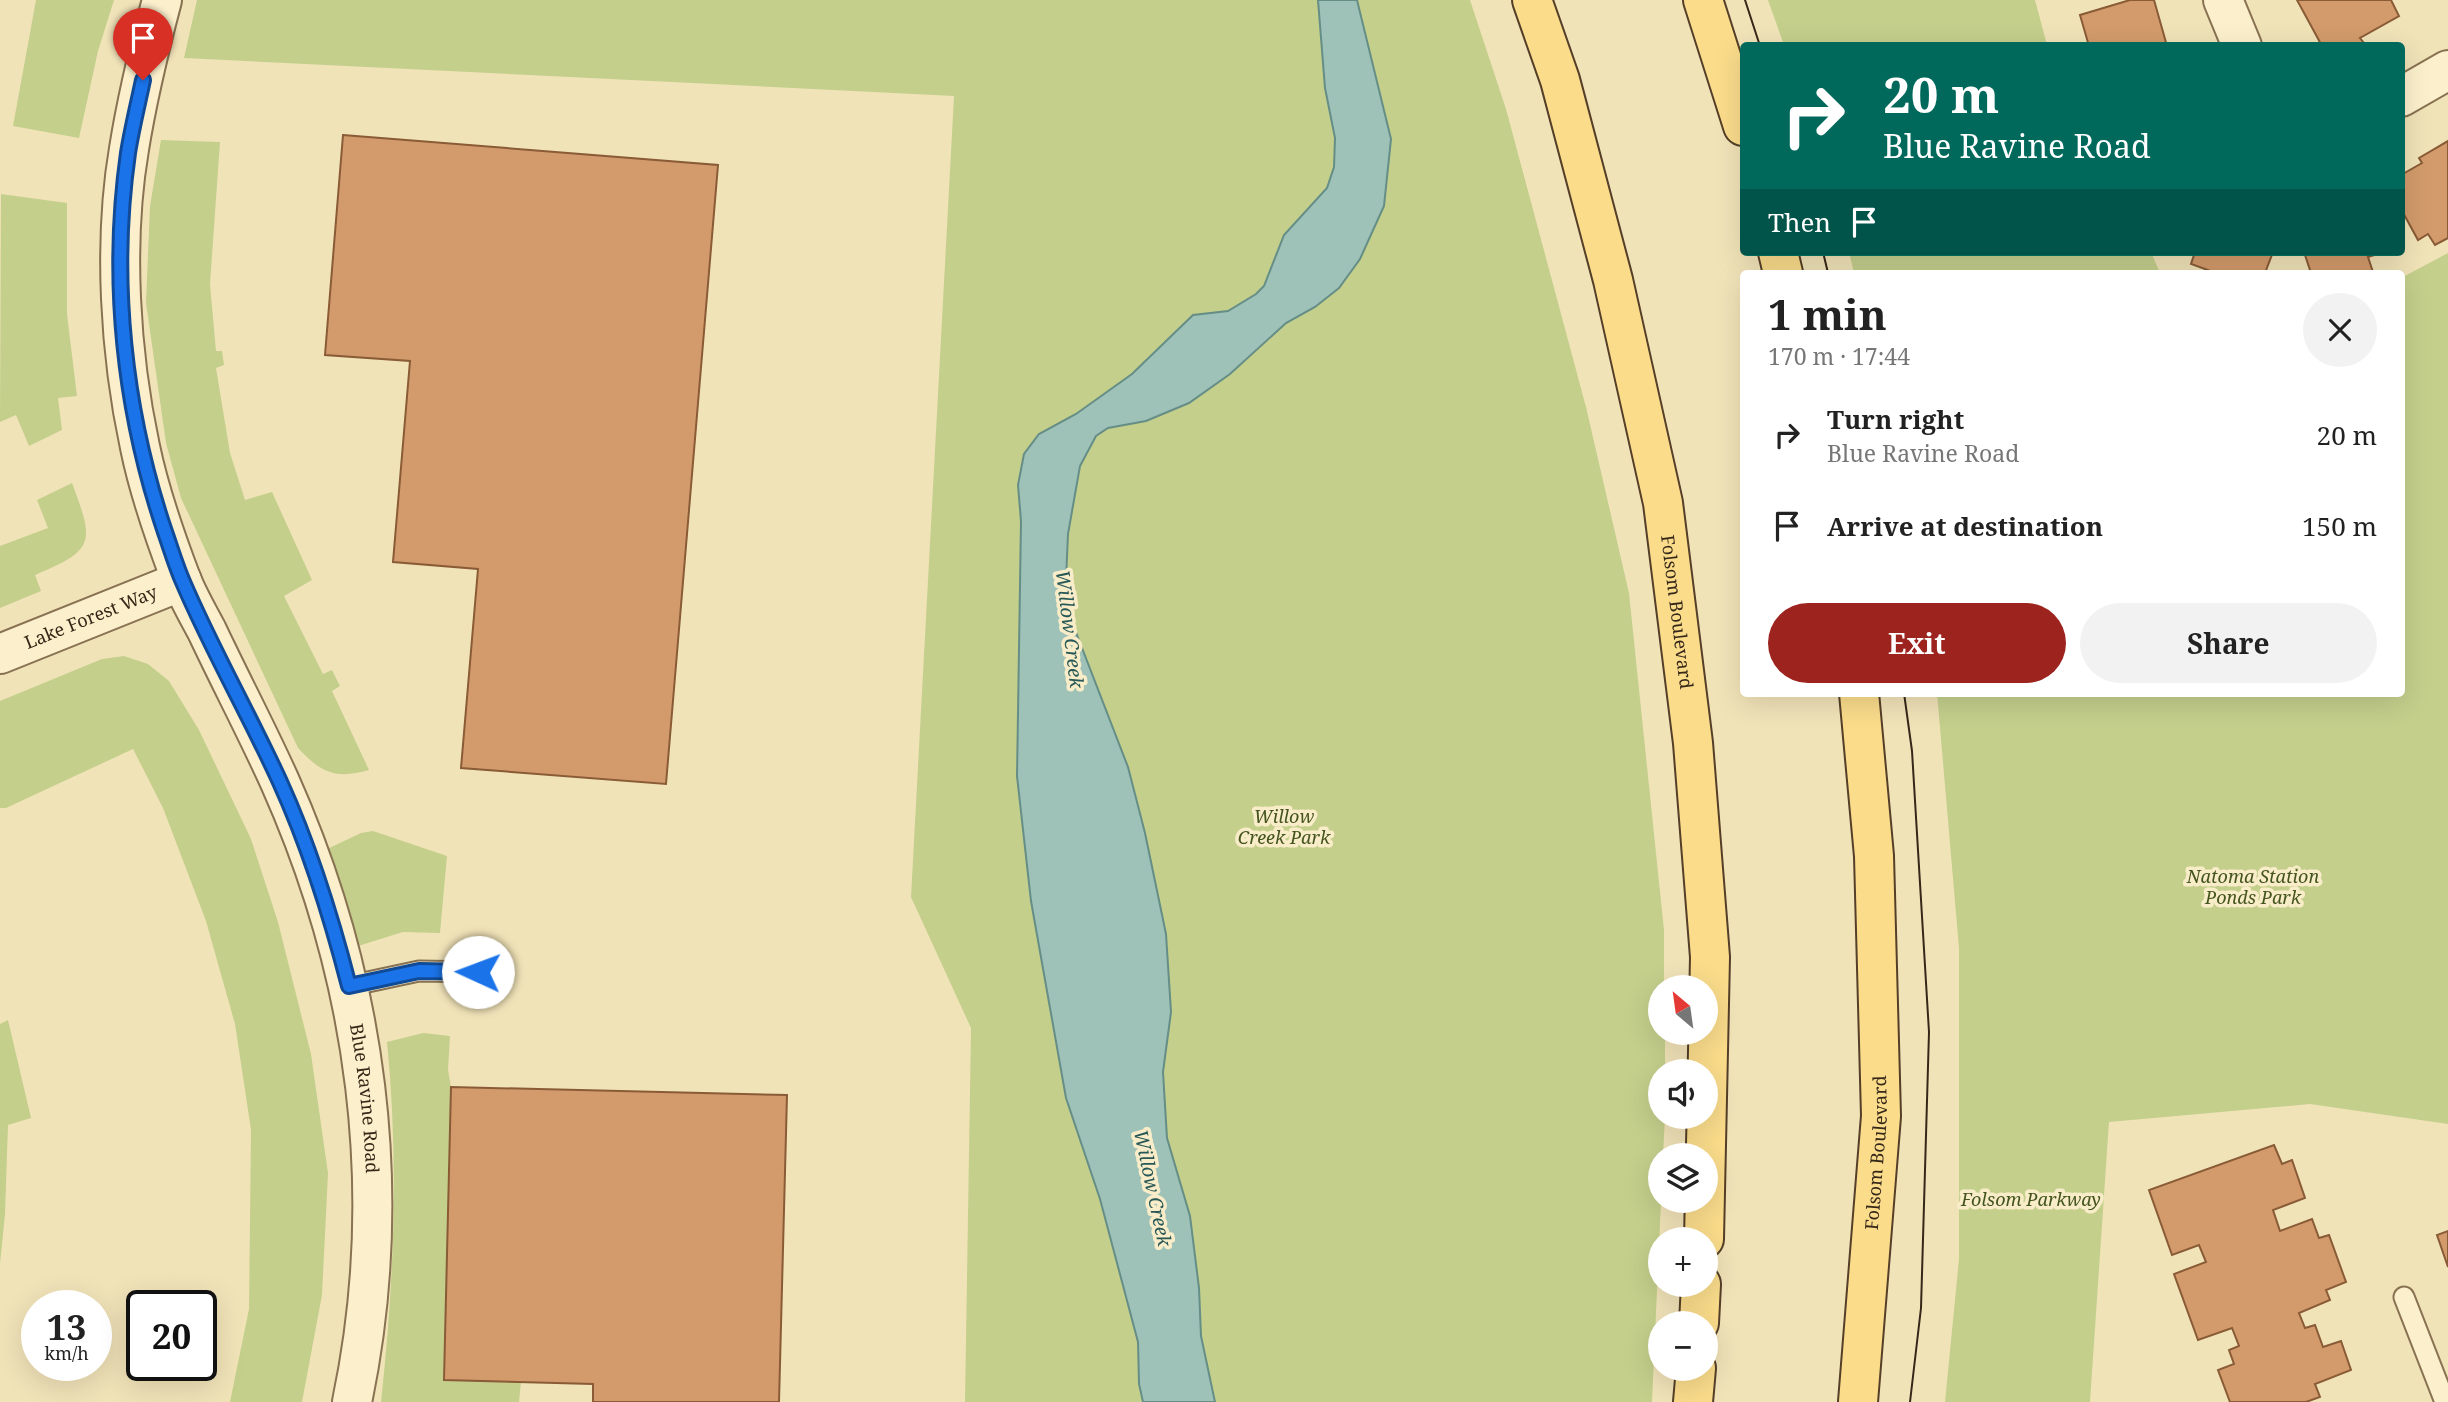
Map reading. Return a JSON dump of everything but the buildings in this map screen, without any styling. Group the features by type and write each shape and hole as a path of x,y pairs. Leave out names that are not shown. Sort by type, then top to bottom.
{"main road":[{"name":"Folsom Boulevard","path":"1532,0 1560,80 1614,279 1663,503 1693,743 1710,957 1704,1227"},
{"path":"1703,0 1740,117"},
{"name":"Folsom Boulevard","path":"1858,1402 1881,1116 1874,856 1859,697"},
{"path":"1693,1402 1695,1381"}],"street":[{"name":"Blue Ravine Road","path":"162,0 145,66 128,153 121,241 122,329 127,376 140,450 182,580 280,782 329,911 349,986 362,1054 372,1157 372,1261 360,1364 352,1402"},
{"path":"2223,0 2240,42"},
{"path":"2405,95 2448,70"},
{"name":"Lake Forest Way","path":"0,654 182,580"}],"lane":[{"path":"349,986 419,971 478,972"},
{"path":"2404,1297 2445,1402"}],"green space":[{"path":"36,0 114,0 98,51 79,138 13,126"},
{"name":"Willow Creek Park","path":"197,0 1470,0 1506,109 1586,407 1629,593 1664,930 1664,975 1648,975 1648,1045 1665,1045 1665,1059 1648,1059 1648,1129 1664,1129 1664,1143 1648,1143 1648,1213 1660,1213 1660,1227 1648,1227 1648,1297 1657,1297 1656,1311 1648,1311 1648,1381 1653,1381 1652,1402 965,1402 971,1028 911,897 954,96 184,58"},
{"path":"1768,0 2035,0 2046,42 1783,42"},
{"path":"161,140 220,142 210,284 216,351 222,351 224,365 216,368 230,453 245,500 272,492 312,580 284,596 323,674 332,670 340,686 332,691 369,770 348,774 330,772 315,764 298,748 181,498 166,443 146,303 150,206"},
{"path":"1,194 67,203 67,314 77,396 58,398 62,430 29,446 16,415 0,422"},
{"name":"Natoma Station Ponds Park","path":"2448,253 2448,1124 2310,1104 2109,1122 2090,1402 1945,1402 1959,1259 1959,948 1937,697 2405,697 2405,276"},
{"path":"1850,256 2153,256 2159,270 1853,270"},
{"path":"72,483 84,519 85,542 70,558 35,575 41,591 0,608 0,546 48,528 37,500"},
{"path":"124,656 148,664 169,681 199,730 251,839 278,922 311,1054 328,1173 322,1295 302,1402 230,1402 249,1309 251,1130 235,1024 206,921 163,808 133,749 6,808 0,808 0,701 102,659"},
{"path":"373,831 447,856 440,933 403,932 358,946 325,850 361,833"},
{"path":"8,1020 31,1118 8,1125 5,1214 0,1264 0,1024"},
{"path":"423,1033 450,1036 444,1380 521,1382 519,1402 381,1402 392,1267 394,1177 387,1042"}],"water":[{"name":"Willow Creek","path":"1318,0 1357,0 1391,139 1384,206 1360,259 1339,288 1315,307 1286,323 1230,374 1189,403 1146,421 1108,428 1096,436 1080,466 1068,534 1066,580 1072,622 1128,767 1166,934 1171,1012 1163,1072 1167,1138 1190,1216 1199,1288 1201,1336 1215,1402 1143,1402 1139,1384 1138,1342 1100,1199 1066,1098 1031,901 1017,776 1021,521 1018,485 1024,454 1039,434 1076,414 1132,374 1193,315 1228,311 1256,294 1264,286 1284,235 1327,188 1334,167 1335,138 1325,88"}],"tram line":[{"path":"1745,0 1759,42"},
{"path":"1824,256 1827,270"},
{"path":"1905,697 1912,751 1929,1032 1921,1308 1910,1402"}],"route":[{"path":"143,80 128,153 121,241 122,329 140,450 182,580 280,782 329,911 349,986 419,971 478,972"}],"park label":[{"name":"Folsom Parkway","path":"2031,1200"}]}
